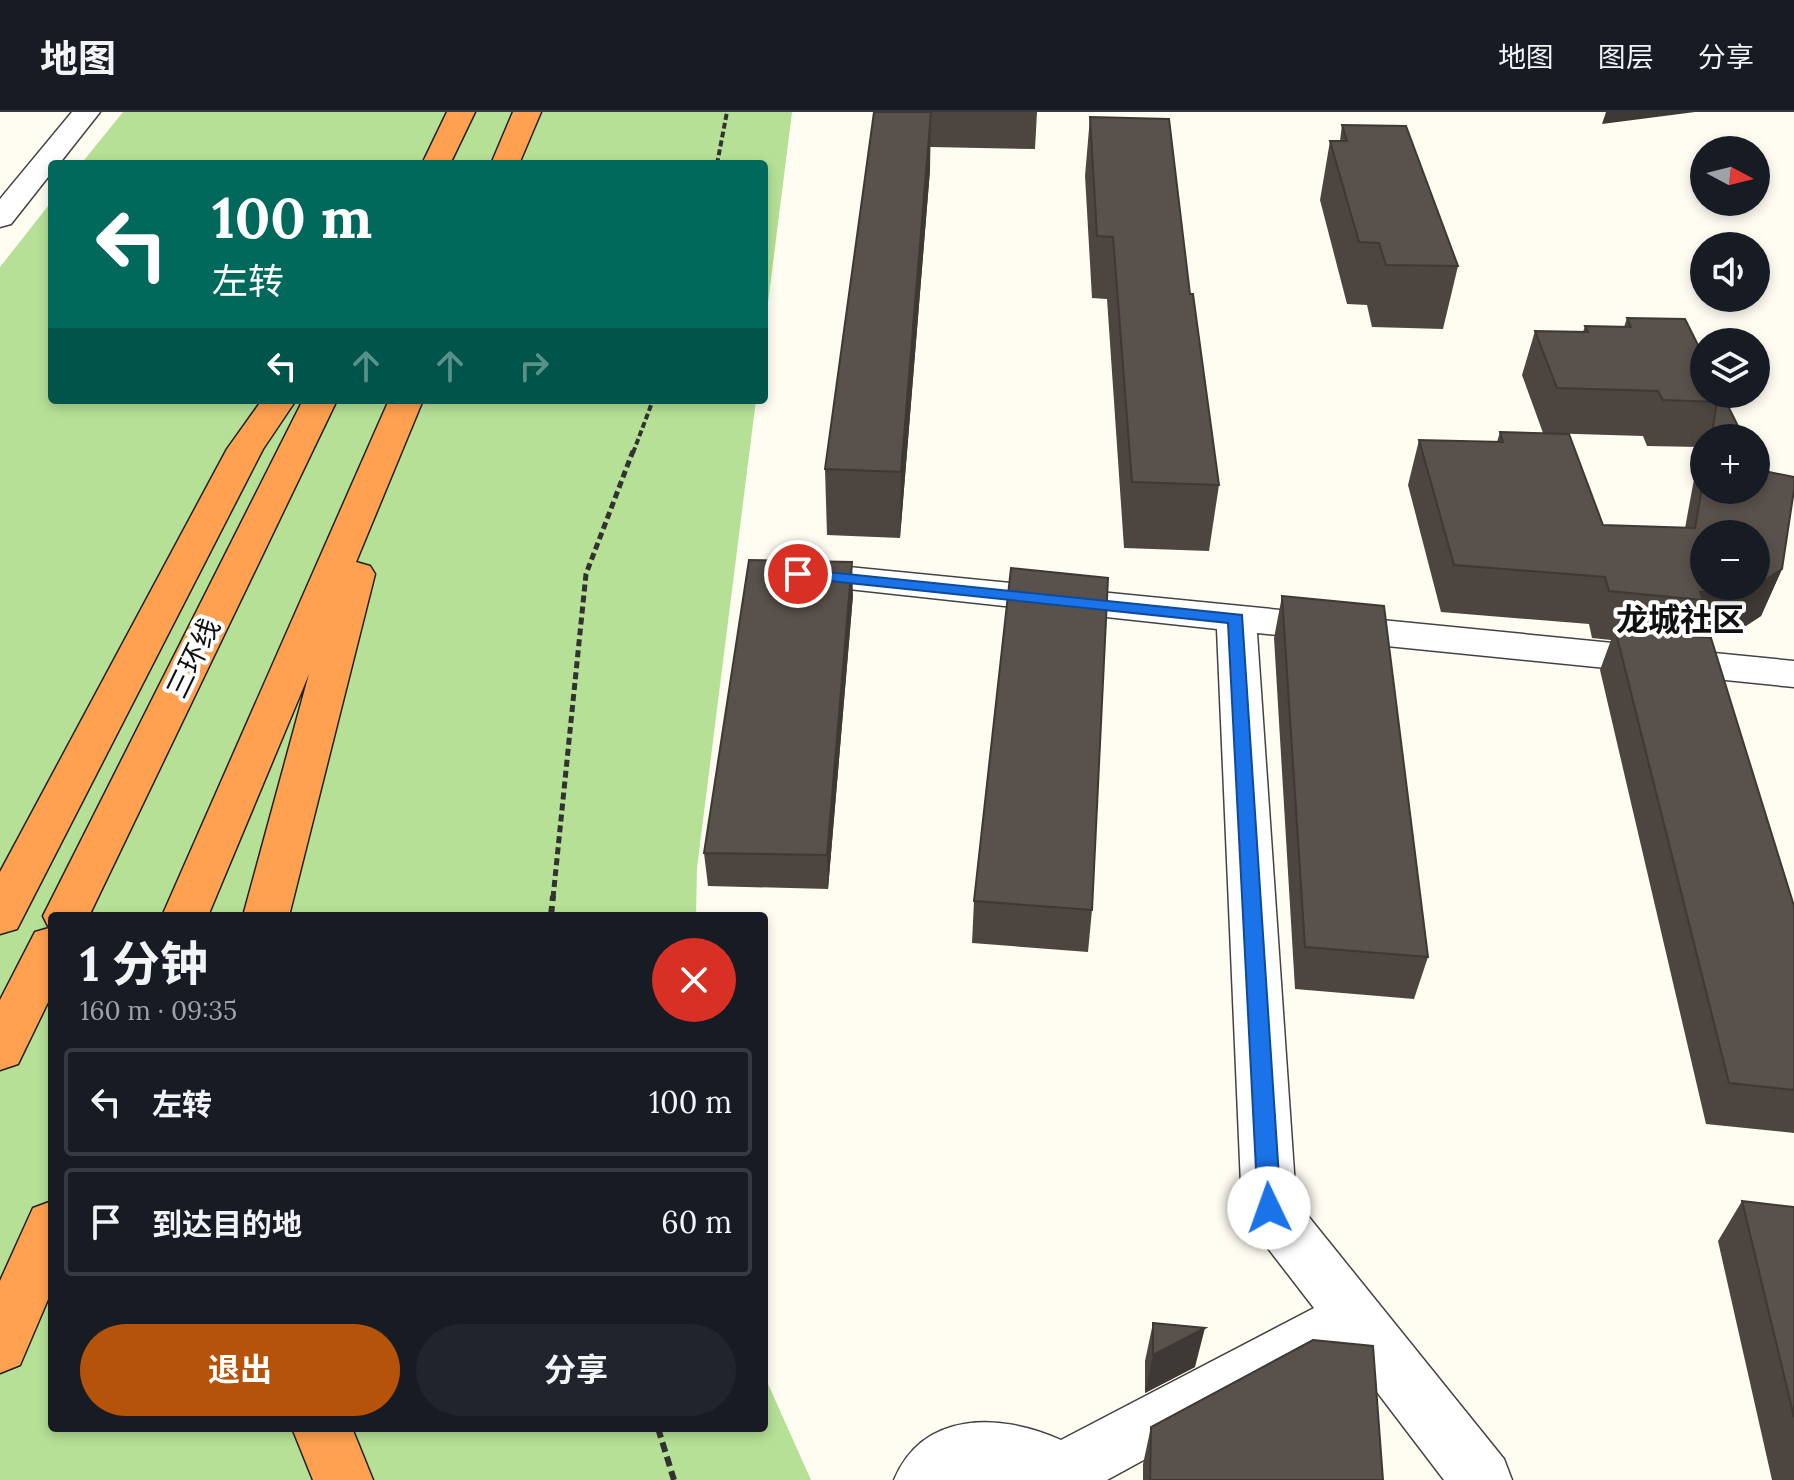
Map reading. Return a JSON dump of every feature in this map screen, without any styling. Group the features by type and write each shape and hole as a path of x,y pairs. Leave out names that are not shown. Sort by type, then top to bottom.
{"highway":[{"path":"438,160 461,112"},
{"path":"507,160 527,112"},
{"path":"0,916 245,449 276,404"},
{"name":"三环线","path":"68,912 318,404"},
{"path":"187,912 399,416"},
{"path":"267,912 399,416"},
{"path":"0,1050 48,953"},
{"path":"0,1346 48,1234"},
{"path":"324,1432 343,1480"}],"street":[{"path":"0,218 86,112"},
{"path":"798,574 1794,674"},
{"path":"1236,618 1269,1208 1482,1480"},
{"path":"924,1480 942,1463 957,1457 971,1452 1002,1449 1032,1457 1060,1477 1354,1316"}],"path":[{"path":"718,160 727,112"},
{"path":"551,912 586,574 651,404"},
{"path":"659,1432 674,1480"}],"green space":[{"path":"123,112 792,112 768,303 768,160 84,160"},
{"path":"48,206 48,404 755,404 697,868 696,912 48,912 48,1432 768,1432 768,1384 811,1480 0,1480 0,267"}],"building":[{"path":"874,112 931,112 901,472 825,469"},
{"path":"1090,117 1169,119 1190,294 1193,294 1219,485 1132,482 1113,237 1097,236"},
{"path":"1342,125 1406,126 1458,266 1386,265 1379,243 1359,242 1330,141 1347,141"},
{"path":"1627,318 1685,319 1690,329 1690,401 1663,400 1658,391 1557,388 1535,331 1588,332 1585,326 1631,327"},
{"path":"1716,408 1729,408 1737,424 1713,424"},
{"path":"1500,432 1569,434 1603,525 1690,528 1690,599 1609,591 1605,577 1454,565 1419,440 1503,442"},
{"path":"1770,472 1794,477 1782,569 1770,577 1770,520 1696,520 1699,504 1770,504"},
{"path":"749,560 852,562 827,855 704,853"},
{"path":"1011,568 1108,578 1092,910 974,901"},
{"path":"1282,596 1384,606 1428,957 1305,947"},
{"path":"1615,629 1711,638 1794,906 1794,1090 1729,1083"},
{"path":"1742,1201 1794,1207 1794,1417"},
{"path":"1153,1323 1205,1328 1153,1355"},
{"path":"1313,1340 1373,1346 1383,1480 1150,1480 1151,1427"}],"district":[{"name":"龙城社区","path":"1680,620"}],"route":[{"path":"798,574 1236,618 1269,1208"}]}
